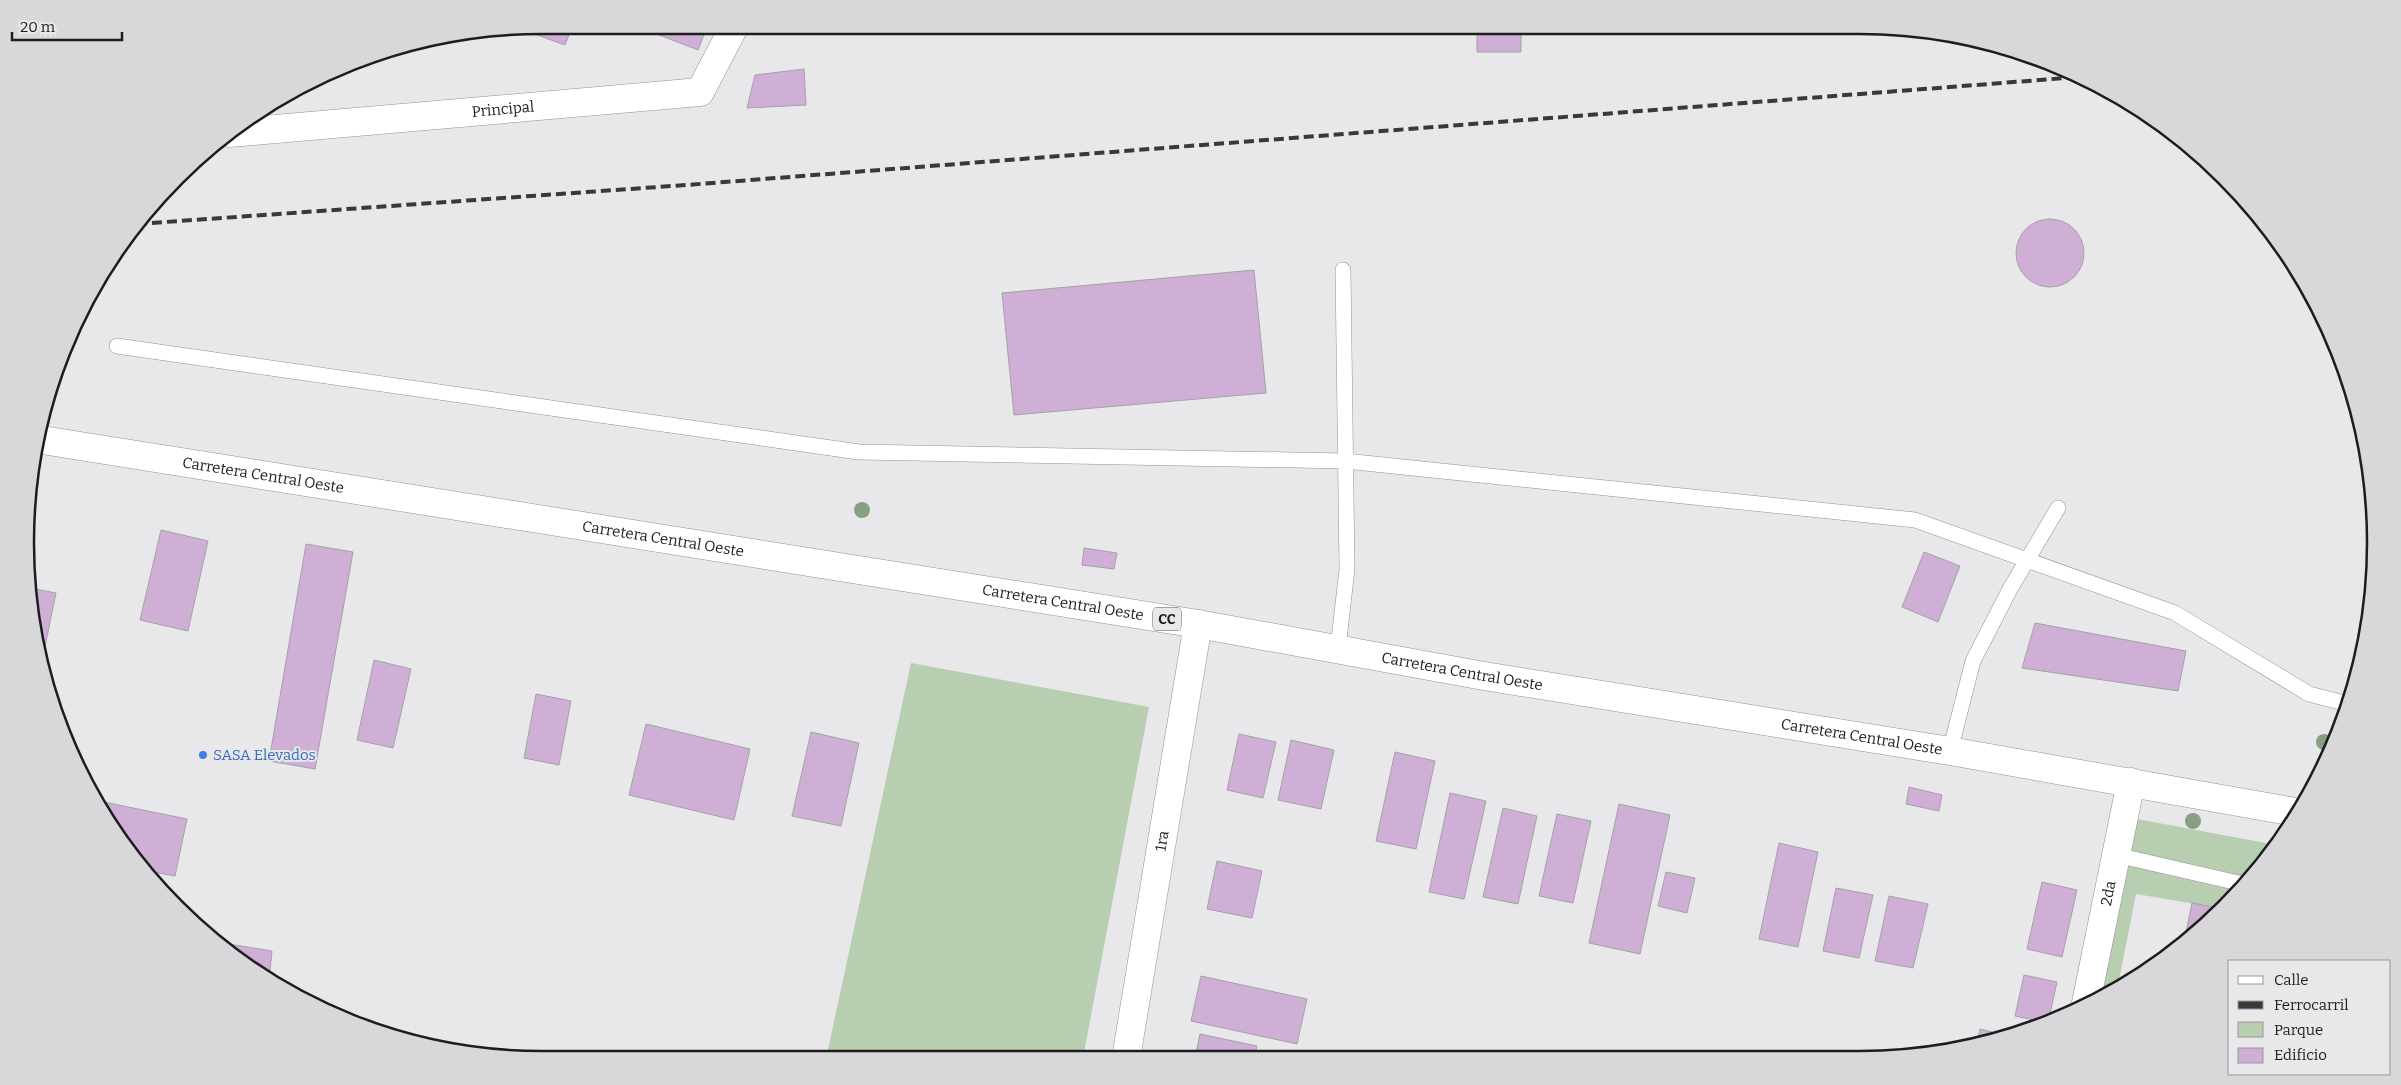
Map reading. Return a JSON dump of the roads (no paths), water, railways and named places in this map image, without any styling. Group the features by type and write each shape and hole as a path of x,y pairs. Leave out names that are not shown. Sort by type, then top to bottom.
{"main road":[{"name":"Principal","path":"243,132 700,92 730,34"},
{"name":"Carretera Central Oeste","path":"45,440 1198,624 1484,676 1950,751 2290,811"},
{"name":"1ra","path":"1127,1051 1198,624"},
{"name":"2da","path":"2087,997 2131,782"}],"lane":[{"path":"1338,648 1347,569 1343,270"},
{"path":"117,346 858,452 1345,461 1915,520 2175,613 2309,694 2341,702"},
{"path":"1950,751 1973,661 2027,560 2058,508"},
{"path":"2116,855 2237,883"}],"railway":[{"path":"147,223 686,185 2066,78"}],"place":[{"name":"SASA Elevados","path":"203,755"}]}
